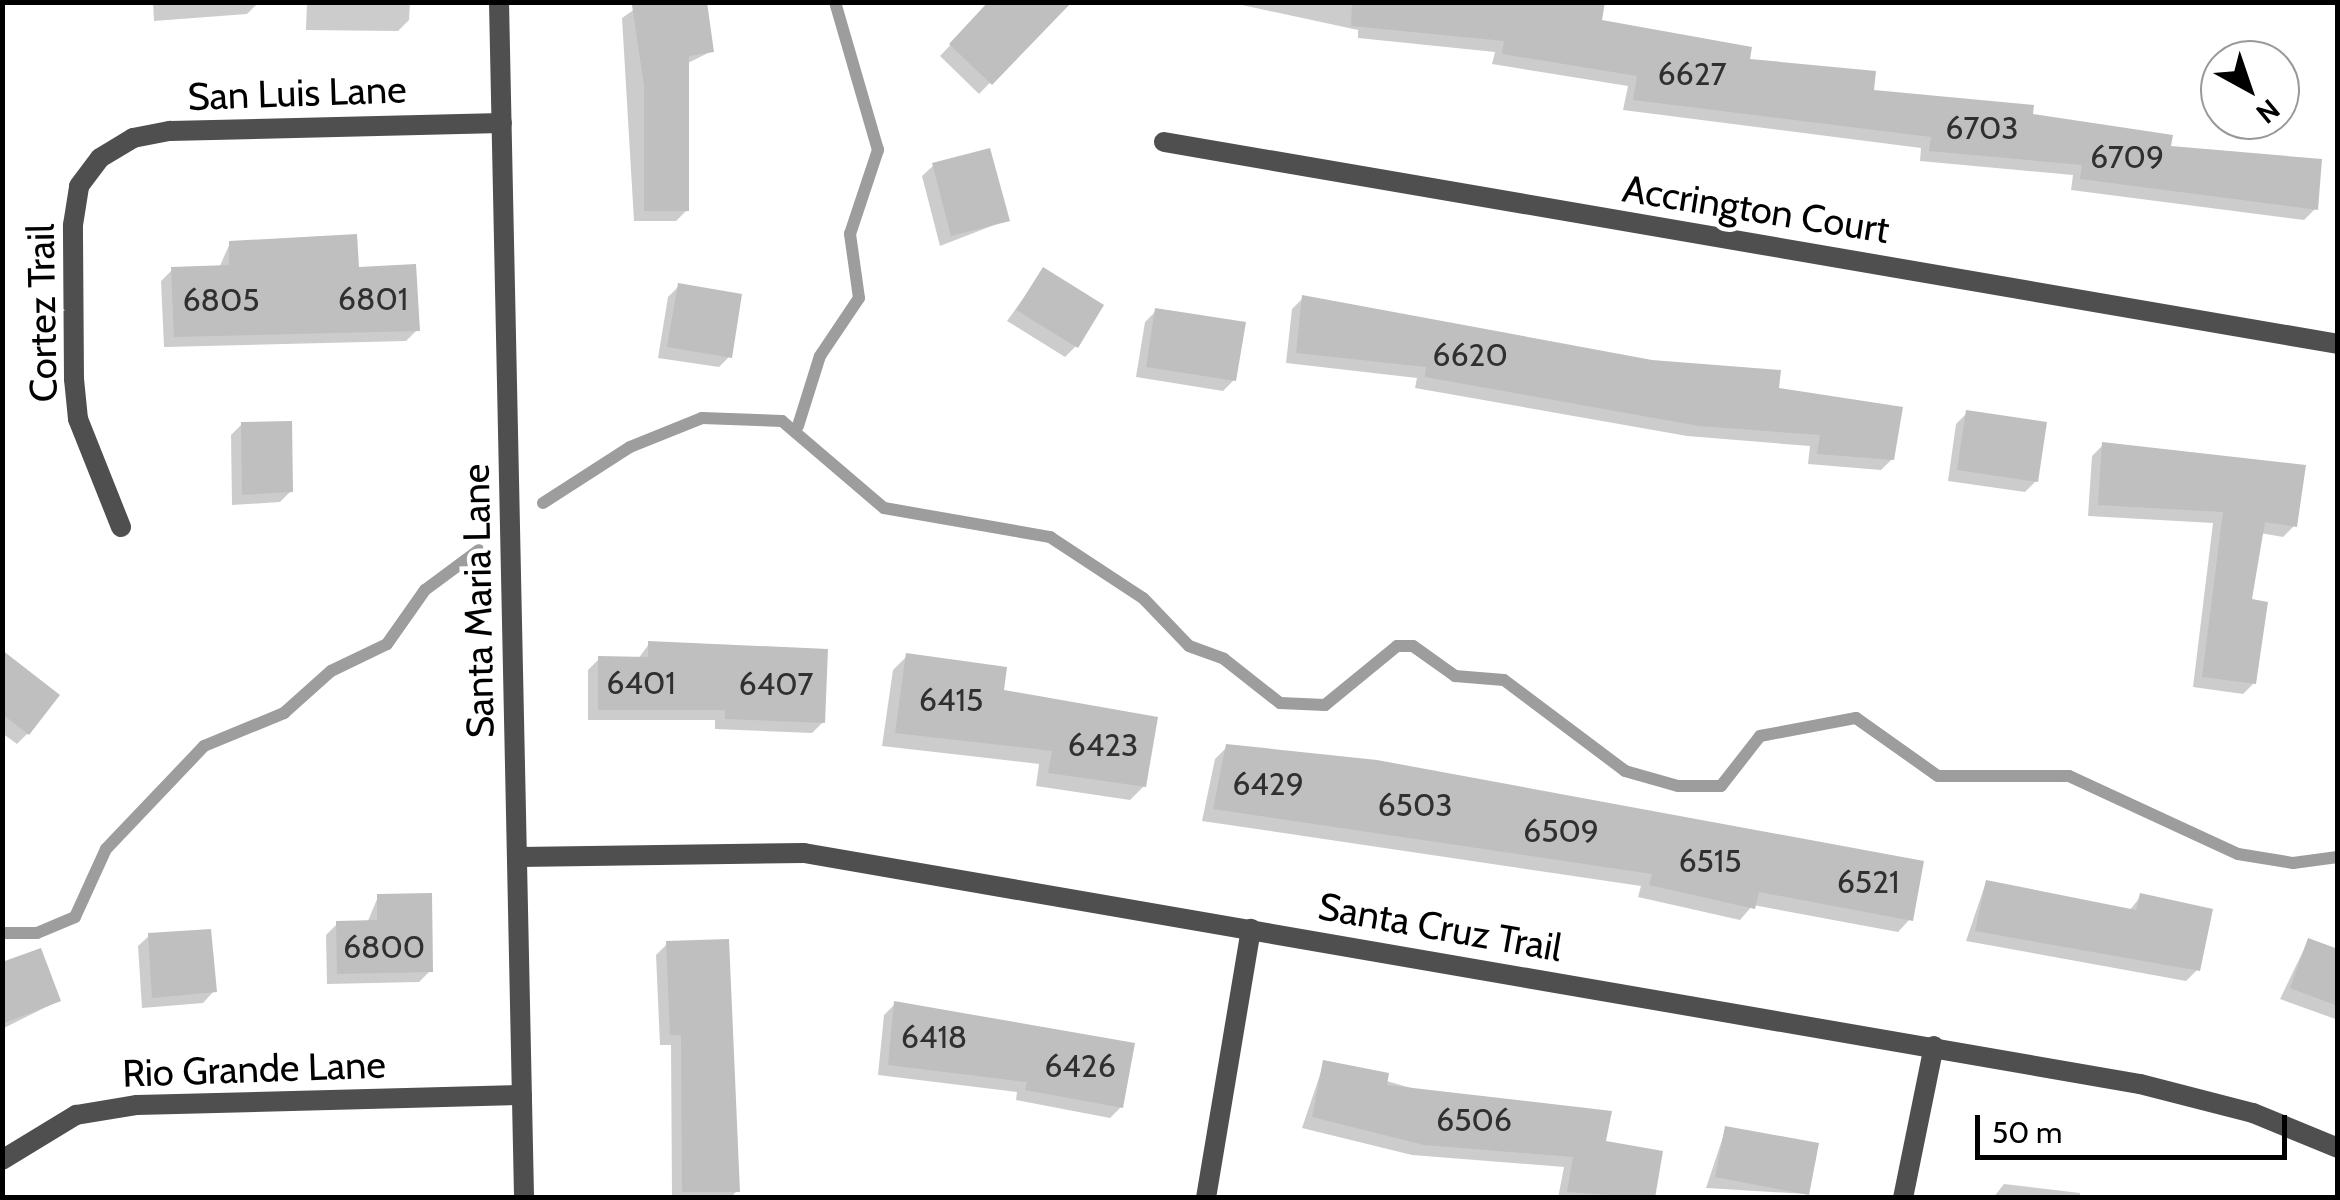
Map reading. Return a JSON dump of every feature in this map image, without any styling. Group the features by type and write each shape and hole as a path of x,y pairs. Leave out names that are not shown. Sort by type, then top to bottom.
{"street":[{"name":"Santa Maria Lane","path":"499,2 524,1198"},
{"name":"San Luis Lane","path":"100,158 170,132 502,123"},
{"name":"Accrington Court","path":"1164,142 2338,344"},
{"name":"Cortez Trail","path":"100,158 79,186 73,224 74,379 78,419 121,528"},
{"name":"Santa Cruz Trail","path":"518,857 804,853 1934,1046 2201,1098 2338,1148"},
{"path":"1206,1198 1251,928"},
{"path":"1904,1198 1934,1046"},
{"name":"Rio Grande Lane","path":"2,1160 76,1115 137,1105 522,1095"}],"building":[{"path":"707,2 714,52 689,56 689,211 644,211 644,86 632,5"},
{"path":"988,2 1072,2 992,85 949,44"},
{"path":"1352,2 1605,2 1602,20 1752,47 1750,59 1876,71 1874,90 2034,105 2033,114 2173,135 2171,146 2322,159 2318,210 2080,179 2082,165 1929,151 1931,137 1633,100 1637,76 1502,54 1504,41 1351,26"},
{"path":"990,148 1010,221 951,236 932,163"},
{"path":"357,234 359,267 416,264 420,331 174,337 171,267 229,265 229,241"},
{"path":"1043,267 1104,305 1078,348 1016,310"},
{"path":"678,283 742,294 732,358 667,347"},
{"path":"1302,295 1652,360 1781,370 1779,388 1903,407 1894,460 1817,454 1820,435 1699,426 1425,377 1426,367 1296,353"},
{"path":"1155,308 1246,322 1236,381 1146,367"},
{"path":"1966,410 2047,422 2038,482 1957,470"},
{"path":"292,421 293,492 242,495 241,422"},
{"path":"2102,442 2306,465 2297,527 2265,522 2252,599 2268,602 2256,684 2202,677 2223,512 2098,505"},
{"path":"648,641 828,649 825,723 725,719 725,710 598,710 598,656 648,657"},
{"path":"2,650 60,695 29,735 2,714"},
{"path":"906,653 1007,667 1004,690 1158,717 1146,787 1048,773 1052,751 895,733"},
{"path":"1226,744 1377,760 1924,861 1913,921 1759,892 1755,909 1649,885 1652,874 1213,809"},
{"path":"1986,880 2136,910 2140,893 2213,909 2200,971 1975,931"},
{"path":"432,893 433,972 337,974 336,921 377,920 377,894"},
{"path":"211,929 217,992 152,998 148,933"},
{"path":"2308,938 2338,949 2338,1006 2290,988"},
{"path":"729,939 740,1192 682,1192 681,1035 670,1035 666,941"},
{"path":"41,948 61,1001 2,1024 2,962"},
{"path":"894,1001 1135,1043 1123,1108 1025,1090 1027,1082 888,1065"},
{"path":"1323,1060 1389,1073 1387,1085 1612,1111 1606,1141 1663,1151 1655,1198 1567,1192 1573,1157 1424,1145 1312,1117"},
{"path":"1725,1126 1819,1143 1809,1195 1715,1177"}],"waterway":[{"path":"798,426 820,356 859,298 850,234 878,150 835,2"},
{"path":"543,503 630,447 702,418 782,421 884,508 1050,537 1143,598 1189,646 1224,659 1280,703 1325,705 1397,646 1413,646 1455,676 1504,680 1625,771 1678,786 1721,786 1760,736 1856,718 1938,776 2069,776 2238,854 2293,863 2338,857"},
{"path":"2,933 37,933 75,917 106,849 204,746 284,713 331,671 387,644 425,590 479,550"}]}
